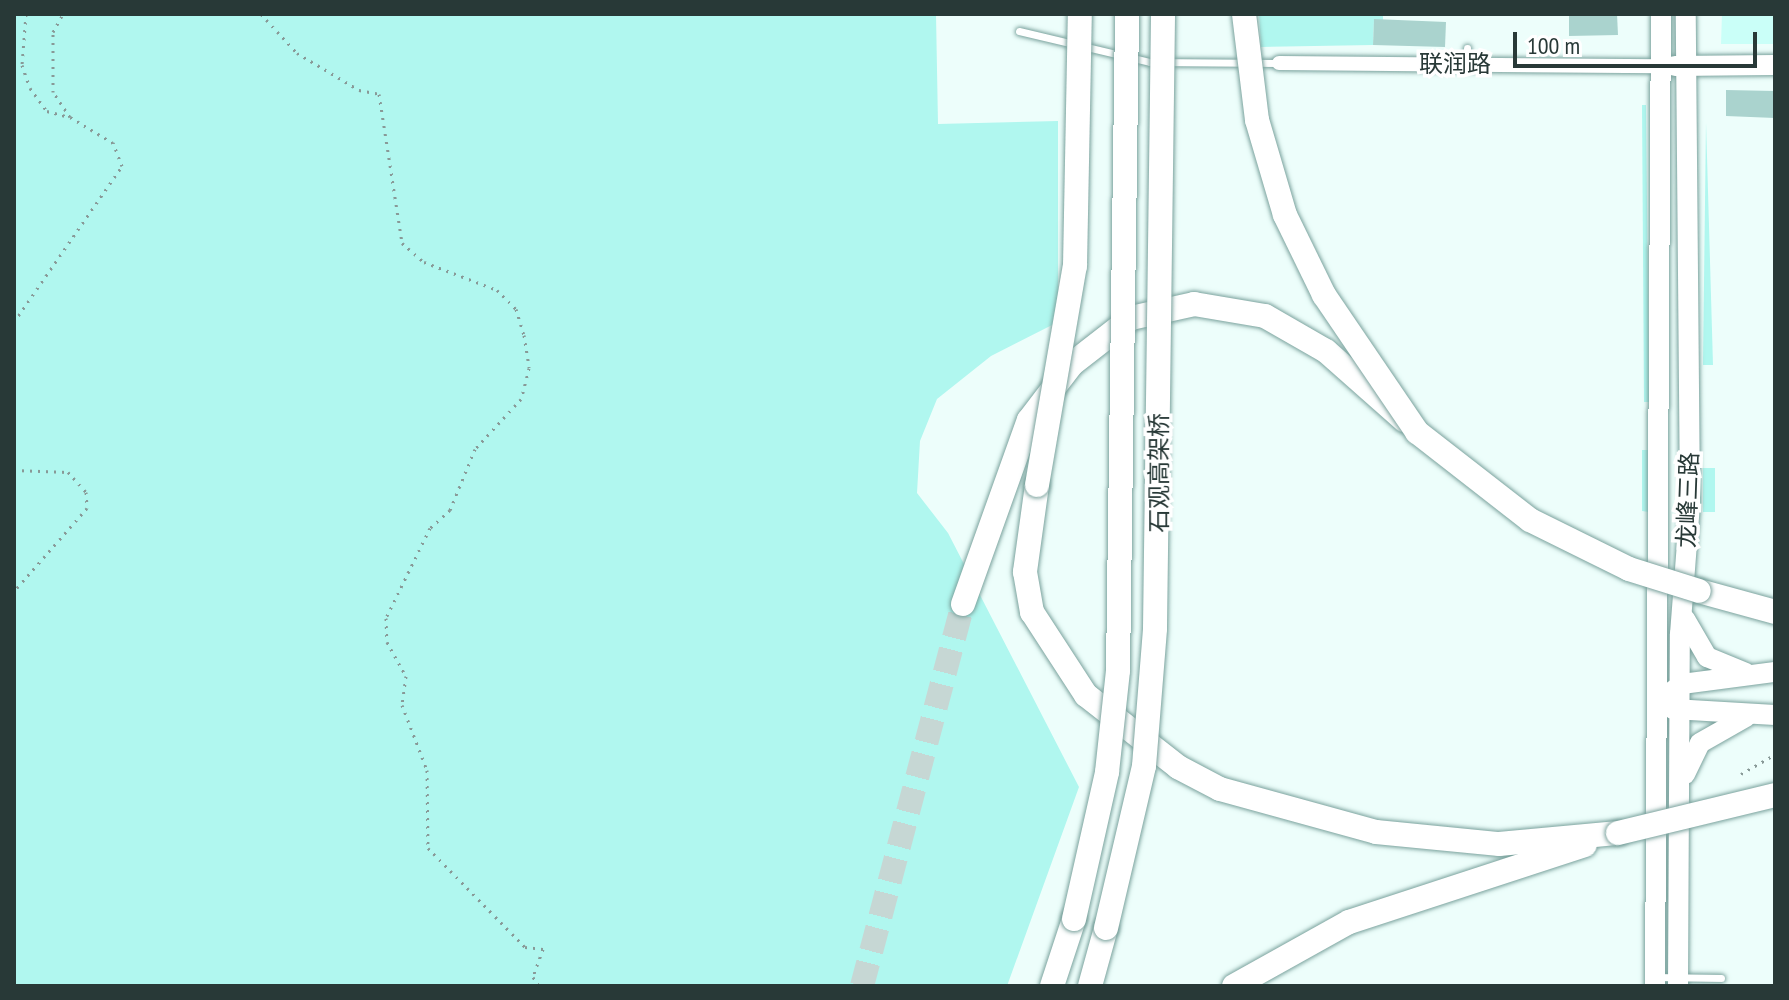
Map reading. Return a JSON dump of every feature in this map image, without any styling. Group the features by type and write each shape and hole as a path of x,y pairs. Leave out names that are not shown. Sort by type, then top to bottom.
{"highway":[{"path":"1080,14 1075,266 1025,572 1032,612 1054,654 1132,734 1220,789 1337,824 1431,840 1499,844 1618,833"},
{"name":"石观高架桥","path":"1052,986 1074,919 1105,784 1118,670 1127,14"},
{"name":"石观高架桥","path":"1090,986 1144,766 1155,628 1163,14"},
{"path":"1244,14 1257,120 1285,215 1324,295 1417,432"},
{"path":"963,604 1029,420 1056,382 1109,333 1131,318 1194,304 1265,316 1326,351 1417,432 1530,520 1629,569 1775,612"},
{"path":"1699,591 1775,605"},
{"path":"1234,986 1349,922 1618,833 1775,795"}],"main road":[{"name":"龙峰三路","path":"1655,982 1660,701 1661,14"},
{"name":"龙峰三路","path":"1678,982 1682,611 1690,503 1686,14"},
{"name":"联润路","path":"1660,66 1775,65"},
{"path":"1682,611 1707,657 1750,674"},
{"path":"1775,672 1682,684 1660,701 1682,714 1775,715"},
{"path":"1681,791 1700,743 1750,716"}],"street":[{"name":"联润路","path":"1279,63 1466,56 1660,66"}],"lane":[{"path":"1019,31 1150,62 1279,63"},
{"path":"1655,982 1721,978"}],"path":[{"path":"14,322 122,166 103,134 70,117 47,111 30,88 22,65 26,14"},
{"path":"63,14 48,69 70,117"},
{"path":"261,14 297,53 359,90 379,94 402,243 424,262 497,290 516,309 524,335 529,368 521,399 475,449 450,510 430,528 386,618 387,642 406,676 402,705 427,770 428,848 525,947 543,949 533,977 539,986"},
{"path":"14,470 68,472 86,492 87,508 14,591"},
{"path":"1741,774 1775,754"}],"shaded area":[{"path":"14,14 936,14 938,124 1058,121 1058,322 991,356 937,399 920,441 917,493 948,533 1079,787 1007,986 14,986"},
{"path":"1259,14 1383,14 1383,20 1374,20 1373,45 1261,47"},
{"path":"1722,14 1775,14 1775,44 1721,44"},
{"path":"1642,105 1646,105 1649,402 1644,402"},
{"path":"1706,122 1713,365 1703,365"},
{"path":"1642,450 1649,450 1649,512 1642,511"},
{"path":"1703,468 1715,468 1715,512 1703,512"}],"building":[{"path":"1569,14 1617,14 1618,35 1569,36"},
{"path":"1374,19 1446,22 1445,47 1373,45"},
{"path":"1726,90 1775,91 1775,118 1726,116"}],"tunnel":[{"path":"862,986 963,604"}]}
